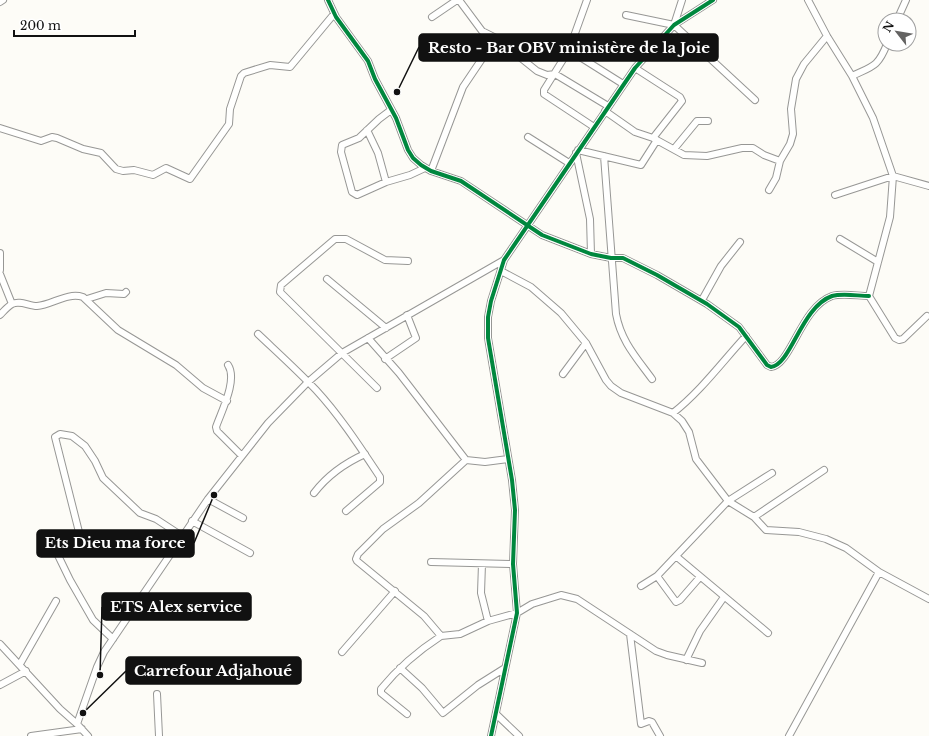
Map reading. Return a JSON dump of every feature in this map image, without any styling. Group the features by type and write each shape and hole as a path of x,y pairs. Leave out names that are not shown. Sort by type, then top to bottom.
{"street":[{"path":"432,17 458,0 479,27 489,35 496,38 537,71 547,75 555,74 606,108 635,132 655,139 674,148 684,155 707,156 742,148 753,148 764,155 780,161"},
{"path":"587,0 569,50 544,90 544,94 594,127"},
{"path":"674,25 682,0"},
{"path":"491,736 517,613 514,564 515,510 512,480 488,338 488,318 491,301 504,260 623,84 635,68 674,25 713,0"},
{"path":"808,0 826,36 852,76 873,118 893,176 890,218 869,296 895,338 899,340 903,339 927,316"},
{"path":"901,12 906,0"},
{"path":"330,1 334,14 349,36 363,52 410,154 425,168 461,181 542,235 591,254 628,260 702,300 739,327 767,365 773,367 785,358 804,321 822,302 832,296 869,296"},
{"path":"0,128 41,141 52,137 57,138 83,149 100,153 116,169 123,171 134,170 153,175 163,169 170,168 190,179 229,124 230,109 241,76 244,73 270,65 290,67 334,14"},
{"path":"626,16 674,25 754,100"},
{"path":"768,190 776,178 780,161 790,144 793,134 791,109 796,79 804,64 826,36"},
{"path":"431,171 446,135 463,87 496,38"},
{"path":"569,50 623,84"},
{"path":"852,76 876,65 884,52"},
{"path":"577,152 604,156 641,166 655,139 682,101 680,97 635,68"},
{"path":"391,110 359,138 342,145 341,148 352,192 357,195 386,182 410,175 425,168"},
{"path":"674,148 697,121 708,121"},
{"path":"367,130 378,153 386,182"},
{"path":"528,137 569,163"},
{"path":"577,152 590,219 591,254"},
{"path":"604,156 611,258 618,328 623,339 652,379"},
{"path":"835,195 893,176 929,186"},
{"path":"377,388 280,292 281,285 335,239 346,239 384,260 408,261"},
{"path":"840,239 878,262"},
{"path":"702,300 721,266 740,242"},
{"path":"0,254 0,270"},
{"path":"79,730 99,663 113,639 192,521 241,455 268,423 308,382 342,354 504,260"},
{"path":"501,271 531,287 548,300 575,328 586,342 606,380 611,386 621,393 673,413 686,426 696,459 728,501 754,517 766,530 799,532 826,539 846,548 879,572 929,599"},
{"path":"0,274 12,304"},
{"path":"327,279 386,328"},
{"path":"87,299 106,293 124,294 126,292"},
{"path":"1,312 12,304 22,303 37,306 58,299 79,296 87,299 97,312 118,330 176,365 203,388 227,401"},
{"path":"385,358 416,338 407,315"},
{"path":"258,334 308,382 330,407 380,477 380,482 346,511"},
{"path":"673,413 688,402 704,386 746,336"},
{"path":"368,338 466,460 485,462 508,459"},
{"path":"563,374 586,342"},
{"path":"228,365 231,374 227,401 216,427 217,431 241,455"},
{"path":"113,639 93,620 70,580 53,545 54,540 76,535 79,532 55,437 60,434 72,436 77,439 95,461 103,478 140,513 156,519 182,536"},
{"path":"314,493 323,482 335,472 364,454"},
{"path":"441,636 424,616 356,559 383,530 419,503 466,460"},
{"path":"754,517 824,470"},
{"path":"641,586 657,576 677,557 728,501 772,473"},
{"path":"208,499 243,518"},
{"path":"192,521 250,552"},
{"path":"677,557 768,633"},
{"path":"431,562 514,564"},
{"path":"482,564 481,593 488,621"},
{"path":"788,736 879,572"},
{"path":"657,576 676,602 680,600 700,577"},
{"path":"342,652 395,591"},
{"path":"407,714 381,693 381,689 400,668 423,648 441,636 460,634 488,621 517,613 532,604 561,595 571,596 663,654 702,663"},
{"path":"686,660 700,631 724,597"},
{"path":"20,664 56,601"},
{"path":"630,634 642,724 648,721 652,722 660,736"},
{"path":"0,644 79,730 88,736"},
{"path":"400,668 422,688 443,713 478,685 505,668"},
{"path":"0,685 26,671"},
{"path":"157,694 159,736"},
{"path":"496,714 520,736"},
{"path":"31,736 79,730"}],"cycle path":[{"path":"328,0 336,17 368,61 375,79 396,118 408,150 413,158 421,165 431,171 461,181 542,235 591,254 611,258 623,258 657,275 707,304 739,327 767,365 771,367 778,364 785,357 804,323 812,311 821,302 836,295 869,296"},
{"path":"491,736 517,613 513,564 515,510 512,480 488,338 488,317 491,301 504,260 635,68 674,25 713,0"}],"place":[{"name":"Resto - Bar OBV ministère de la Joie","path":"397,92"},
{"name":"Ets Dieu ma force","path":"214,495"},
{"name":"ETS Alex service","path":"100,675"},
{"name":"Carrefour Adjahoué","path":"83,713"}]}
